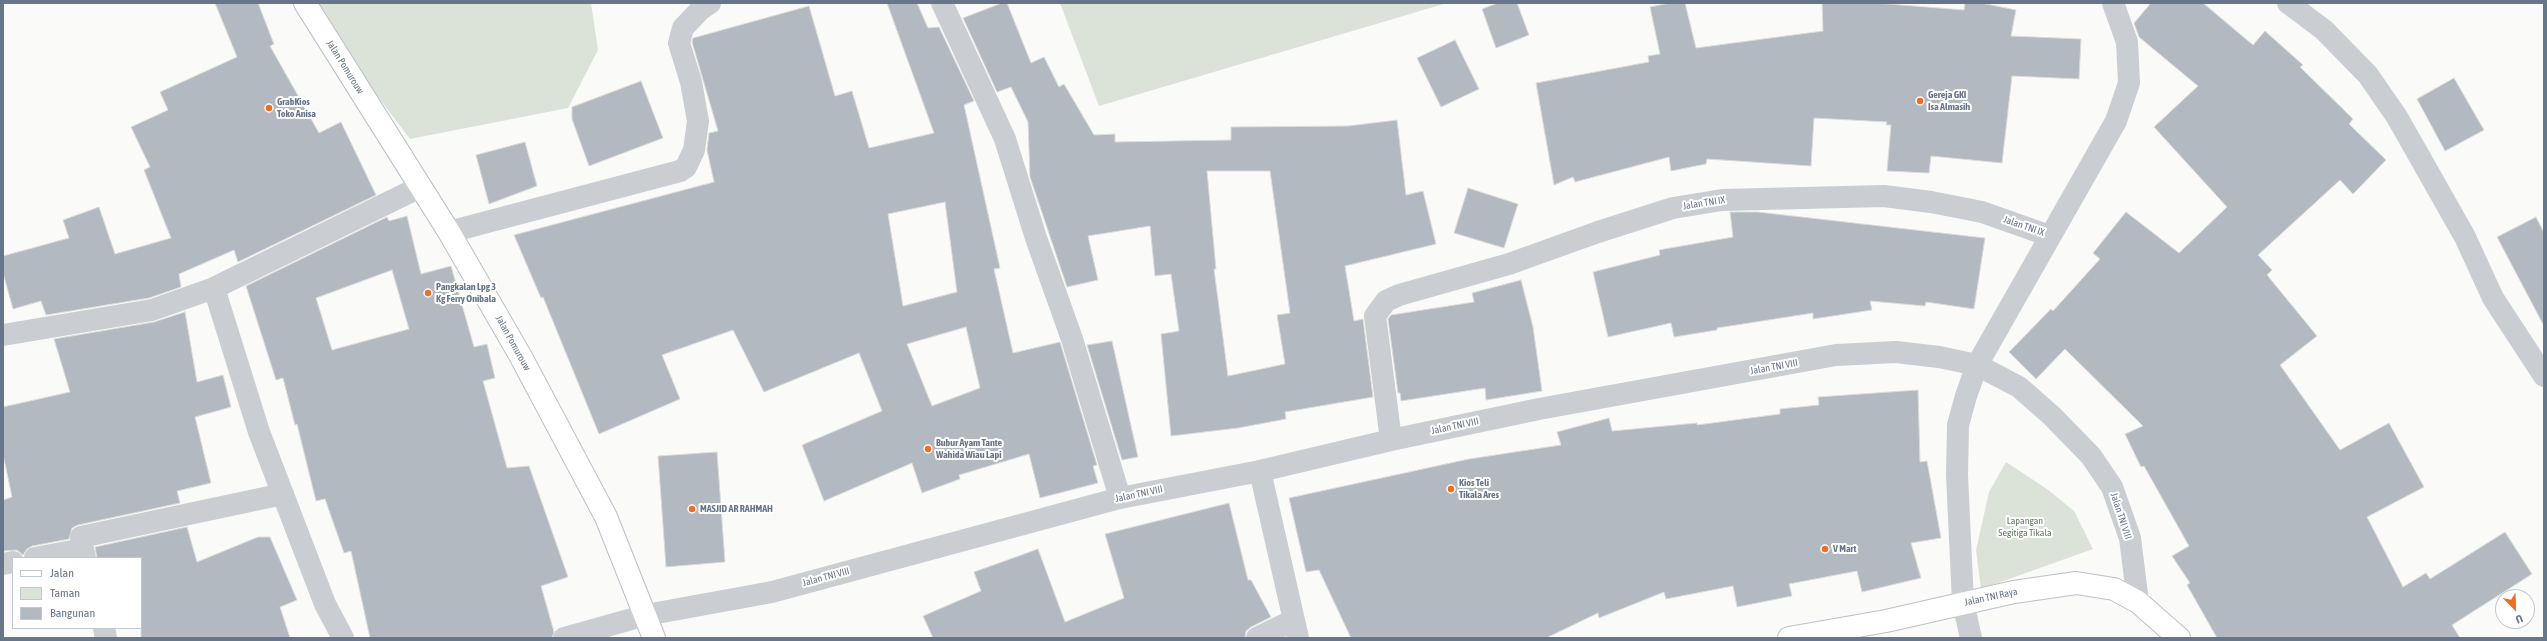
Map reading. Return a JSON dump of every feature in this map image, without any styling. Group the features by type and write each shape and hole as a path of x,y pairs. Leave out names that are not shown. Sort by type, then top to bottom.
{"main road":[{"name":"Jalan Pomurouw","path":"305,3 449,232 521,357 606,517 654,638"},
{"name":"Jalan TNI Raya","path":"1789,638 1886,621 2014,592 2076,583 2114,589 2138,602 2179,638"}],"street":[{"path":"449,232 680,171 686,167 694,150 698,121 691,82 679,43 683,28 701,8 710,3"},
{"path":"942,3 1005,140 1036,238 1072,339 1120,498"},
{"path":"1971,638 1963,603 1957,475 1958,425 1977,365 2116,121 2129,83 2127,42 2113,3"},
{"path":"2288,3 2324,30 2362,70 2397,117 2465,237 2493,298 2544,376"},
{"path":"3,335 152,310 214,288 420,188"},
{"name":"Jalan TNI IX","path":"1391,440 1375,316 1386,301 1399,295 1509,264 1598,232 1673,208 1722,200 1884,196 1982,212 2050,236"},
{"path":"214,288 259,432 325,604 343,638"},
{"name":"Jalan TNI VIII","path":"564,638 646,615 772,592 1120,498 1260,471 1391,440 1540,409 1836,355 1896,352 1939,357 1977,365 2019,387 2052,416 2091,456 2112,487 2130,538 2138,602"},
{"path":"1257,638 1296,629 1260,471"},
{"path":"81,537 283,494"},
{"path":"40,557 83,549 85,557"}],"green space":[{"path":"307,3 591,3 598,50 568,108 410,139"},
{"path":"1060,3 1447,3 1099,106"},
{"name":"Lapangan Segitiga Tikala","path":"2006,462 2047,489 2074,511 2093,549 1981,589 1976,550 1989,492"}],"building":[{"path":"215,3 258,3 274,44 270,46 319,133 341,122 376,195 238,262 234,250 179,274 181,287 149,298 46,315 41,301 13,309 3,273 3,256 69,238 63,220 99,207 115,254 171,238 144,170 150,167 131,127 168,110 160,92 237,57"},
{"path":"887,3 917,3 928,28 939,27 974,101 964,105 1000,268 994,269 1013,353 1060,342 1097,465 1093,466 1098,483 1040,498 1029,454 959,475 960,479 922,493 912,463 824,501 802,445 882,411 859,353 764,392 733,330 662,355 680,399 599,434 543,297 541,298 514,235 714,182 707,150 709,133 718,131 692,42 693,38 809,6 835,96 852,91 869,148 934,133","holes":["945,202 957,292 903,306 888,214","966,327 980,388 932,406 907,344"]},
{"path":"1002,3 1007,3 1031,63 1044,57 1059,87 1064,84 1094,135 1115,134 1115,142 1231,140 1231,127 1348,126 1397,120 1406,195 1423,191 1436,244 1345,266 1354,321 1363,319 1373,397 1285,412 1286,419 1238,428 1171,436 1161,334 1179,331 1171,274 1155,276 1150,226 1088,236 1098,280 1067,287 1030,177 1028,122 1011,87 997,92 963,18","holes":["1207,171 1270,171 1290,313 1277,315 1285,364 1228,376 1214,269 1216,269"]},
{"path":"1498,3 1517,3 1529,35 1496,48 1482,9"},
{"path":"1670,3 1685,3 1696,48 1823,31 1822,3 1876,3 1964,10 1965,3 1981,3 2016,10 2011,36 2081,39 2079,79 2012,76 2002,163 1931,156 1929,173 1887,171 1891,125 1886,125 1887,122 1814,118 1811,166 1707,159 1706,164 1671,171 1669,157 1575,182 1573,177 1554,185 1536,83 1649,62 1648,56 1660,54 1650,7"},
{"path":"2151,3 2203,3 2253,45 2265,31 2303,65 2300,67 2353,119 2349,124 2386,160 2353,194 2340,180 2258,255 2272,270 2267,275 2317,336 2280,365 2340,450 2389,423 2424,487 2367,517 2403,587 2426,573 2430,579 2505,532 2532,574 2508,589 2495,589 2495,598 2452,625 2460,638 2217,638 2187,585 2190,583 2172,556 2189,546 2144,466 2141,467 2125,434 2143,426 2065,349 2036,379 2009,352 2051,309 2053,311 2100,259 2093,253 2126,212 2179,253 2227,207 2154,127 2198,86 2139,37 2134,23"},
{"path":"1455,40 1479,89 1441,107 1417,58"},
{"path":"2454,78 2484,130 2445,151 2417,99"},
{"path":"641,81 663,138 589,166 572,119 572,107"},
{"path":"525,142 537,186 489,204 476,155"},
{"path":"1468,188 1518,204 1504,248 1454,233"},
{"path":"1730,212 1758,212 1985,238 1974,309 1926,302 1925,306 1870,301 1872,310 1813,319 1813,313 1717,328 1717,330 1674,337 1671,323 1608,337 1593,272 1660,255 1659,250 1733,237"},
{"path":"407,216 421,274 451,266 474,347 487,344 495,378 483,381 507,468 529,466 568,577 541,586 554,632 552,638 370,638 351,551 344,553 325,499 316,501 297,424 295,425 283,378 276,380 246,286 387,217 389,221","holes":["392,270 409,329 332,350 316,298"]},
{"path":"2536,217 2544,233 2544,326 2497,237"},
{"path":"1521,280 1533,327 1542,391 1486,400 1485,388 1401,401 1400,393 1398,393 1388,319 1391,315 1474,302 1472,293"},
{"path":"185,312 197,382 223,375 231,407 195,417 211,483 177,491 180,503 78,525 72,528 69,539 32,546 27,549 23,555 17,550 3,551 3,500 12,497 3,454 3,407 70,392 54,339 154,322"},
{"path":"1112,341 1138,457 1122,460 1087,345"},
{"path":"1918,390 1920,462 1927,461 1941,538 1911,543 1921,578 1862,592 1857,571 1789,584 1792,596 1737,607 1733,586 1666,599 1664,592 1599,618 1598,613 1546,638 1351,638 1319,570 1306,572 1289,498 1469,459 1561,445 1557,432 1609,418 1612,431 1697,423 1697,425 1780,414 1780,409 1819,405 1818,397"},
{"name":"MASJID AR RAHMAH","path":"717,452 725,562 666,567 658,456"},
{"path":"1229,503 1248,580 1251,580 1271,617 1246,631 1245,638 933,638 923,616 981,591 974,572 1038,549 1065,622 1124,598 1105,534"},
{"path":"187,527 197,562 258,537 270,537 297,600 280,607 290,638 141,638 142,557 97,557 95,547"}],"place":[{"name":"Gereja GKI Isa Almasih","path":"1920,101"},
{"name":"GrabKios Toko Anisa","path":"269,108"},
{"name":"Pangkalan Lpg 3 Kg Ferry Onibala","path":"428,293"},
{"name":"Bubur Ayam Tante Wahida Wiau Lapi","path":"928,449"},
{"name":"Kios Teli Tikala Ares","path":"1451,489"},
{"name":"MASJID AR RAHMAH","path":"692,509"},
{"name":"V Mart","path":"1825,549"}]}
